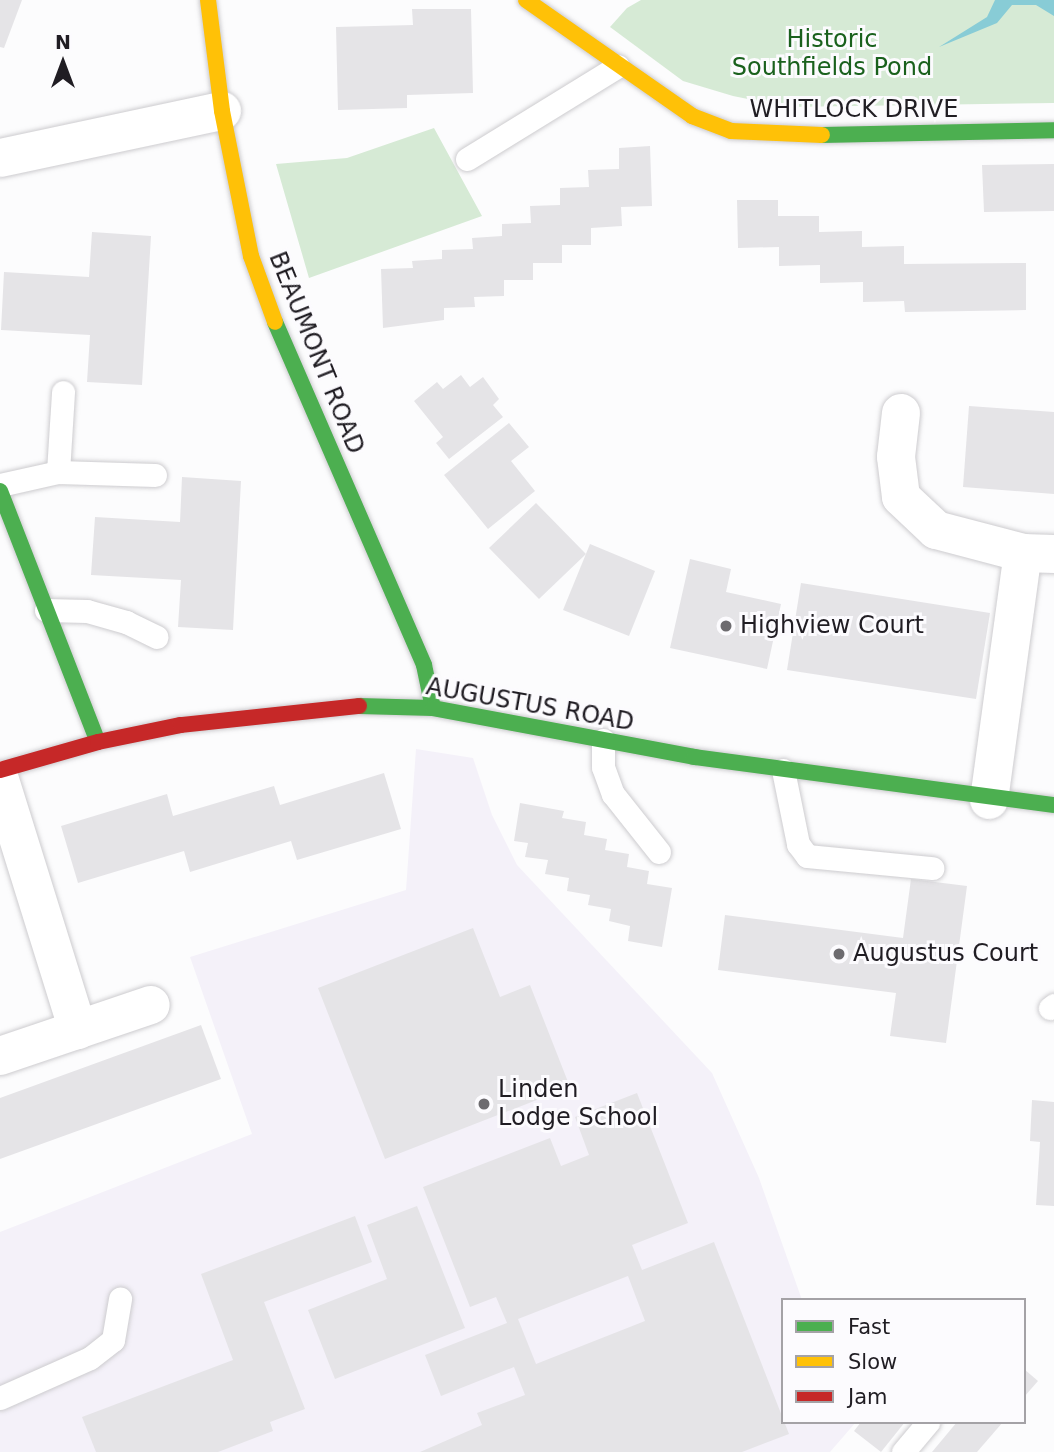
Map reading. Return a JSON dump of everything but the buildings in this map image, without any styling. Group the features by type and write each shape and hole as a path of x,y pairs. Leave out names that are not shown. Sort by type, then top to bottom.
{"street":[{"name":"BEAUMONT ROAD","path":"208,0 222,111 260,283 424,665 433,708"},
{"name":"WHITLOCK DRIVE","path":"526,0 692,116 731,131 792,136 1054,130"},
{"path":"0,158 222,111"},
{"path":"901,413 896,457 901,497 936,530 1038,554 989,800"},
{"path":"0,491 98,742"},
{"name":"AUGUSTUS ROAD","path":"0,770 98,742 263,714 342,706 433,708 783,770 989,800 1054,805"},
{"path":"0,780 78,1030"},
{"path":"0,1056 151,1005"}],"lane":[{"path":"467,159 618,66"},
{"path":"58,472 63,392"},
{"path":"0,485 58,472 155,475"},
{"path":"46,610 87,611 125,622 157,637"},
{"path":"603,740 603,767 613,794 659,852"},
{"path":"783,770 798,844 807,856 932,868"},
{"path":"0,1398 90,1358 113,1340 120,1299"},
{"path":"903,1452 926,1424"}],"shaded area":[{"name":"Linden Lodge School","path":"416,749 473,758 492,815 517,865 712,1073 759,1178 801,1298 781,1298 781,1424 854,1424 830,1452 0,1452 0,1232 252,1134 190,957 406,890"}],"green space":[{"name":"Historic Southfields Pond","path":"641,0 1054,0 1054,103 787,107 733,96 683,81 610,27 627,8"},
{"path":"434,128 482,216 309,278 276,164 347,158"}],"water":[{"path":"995,0 1054,0 1054,16 1036,5 1012,5 997,23 939,47 987,17"}],"traffic: fast":[{"path":"822,135 1054,130"},
{"path":"275,322 424,665 433,708"},
{"path":"0,491 98,742"},
{"path":"359,706 433,708 694,757 1054,805"}],"traffic: slow":[{"path":"208,0 222,111 251,256 275,322"},
{"path":"526,0 692,116 731,131 822,135"}],"traffic: jam":[{"path":"0,770 98,742 181,725 359,706"}],"place":[{"name":"Highview Court","path":"726,626"},
{"name":"Augustus Court","path":"839,954"},
{"name":"Linden Lodge School","path":"484,1104"}]}
